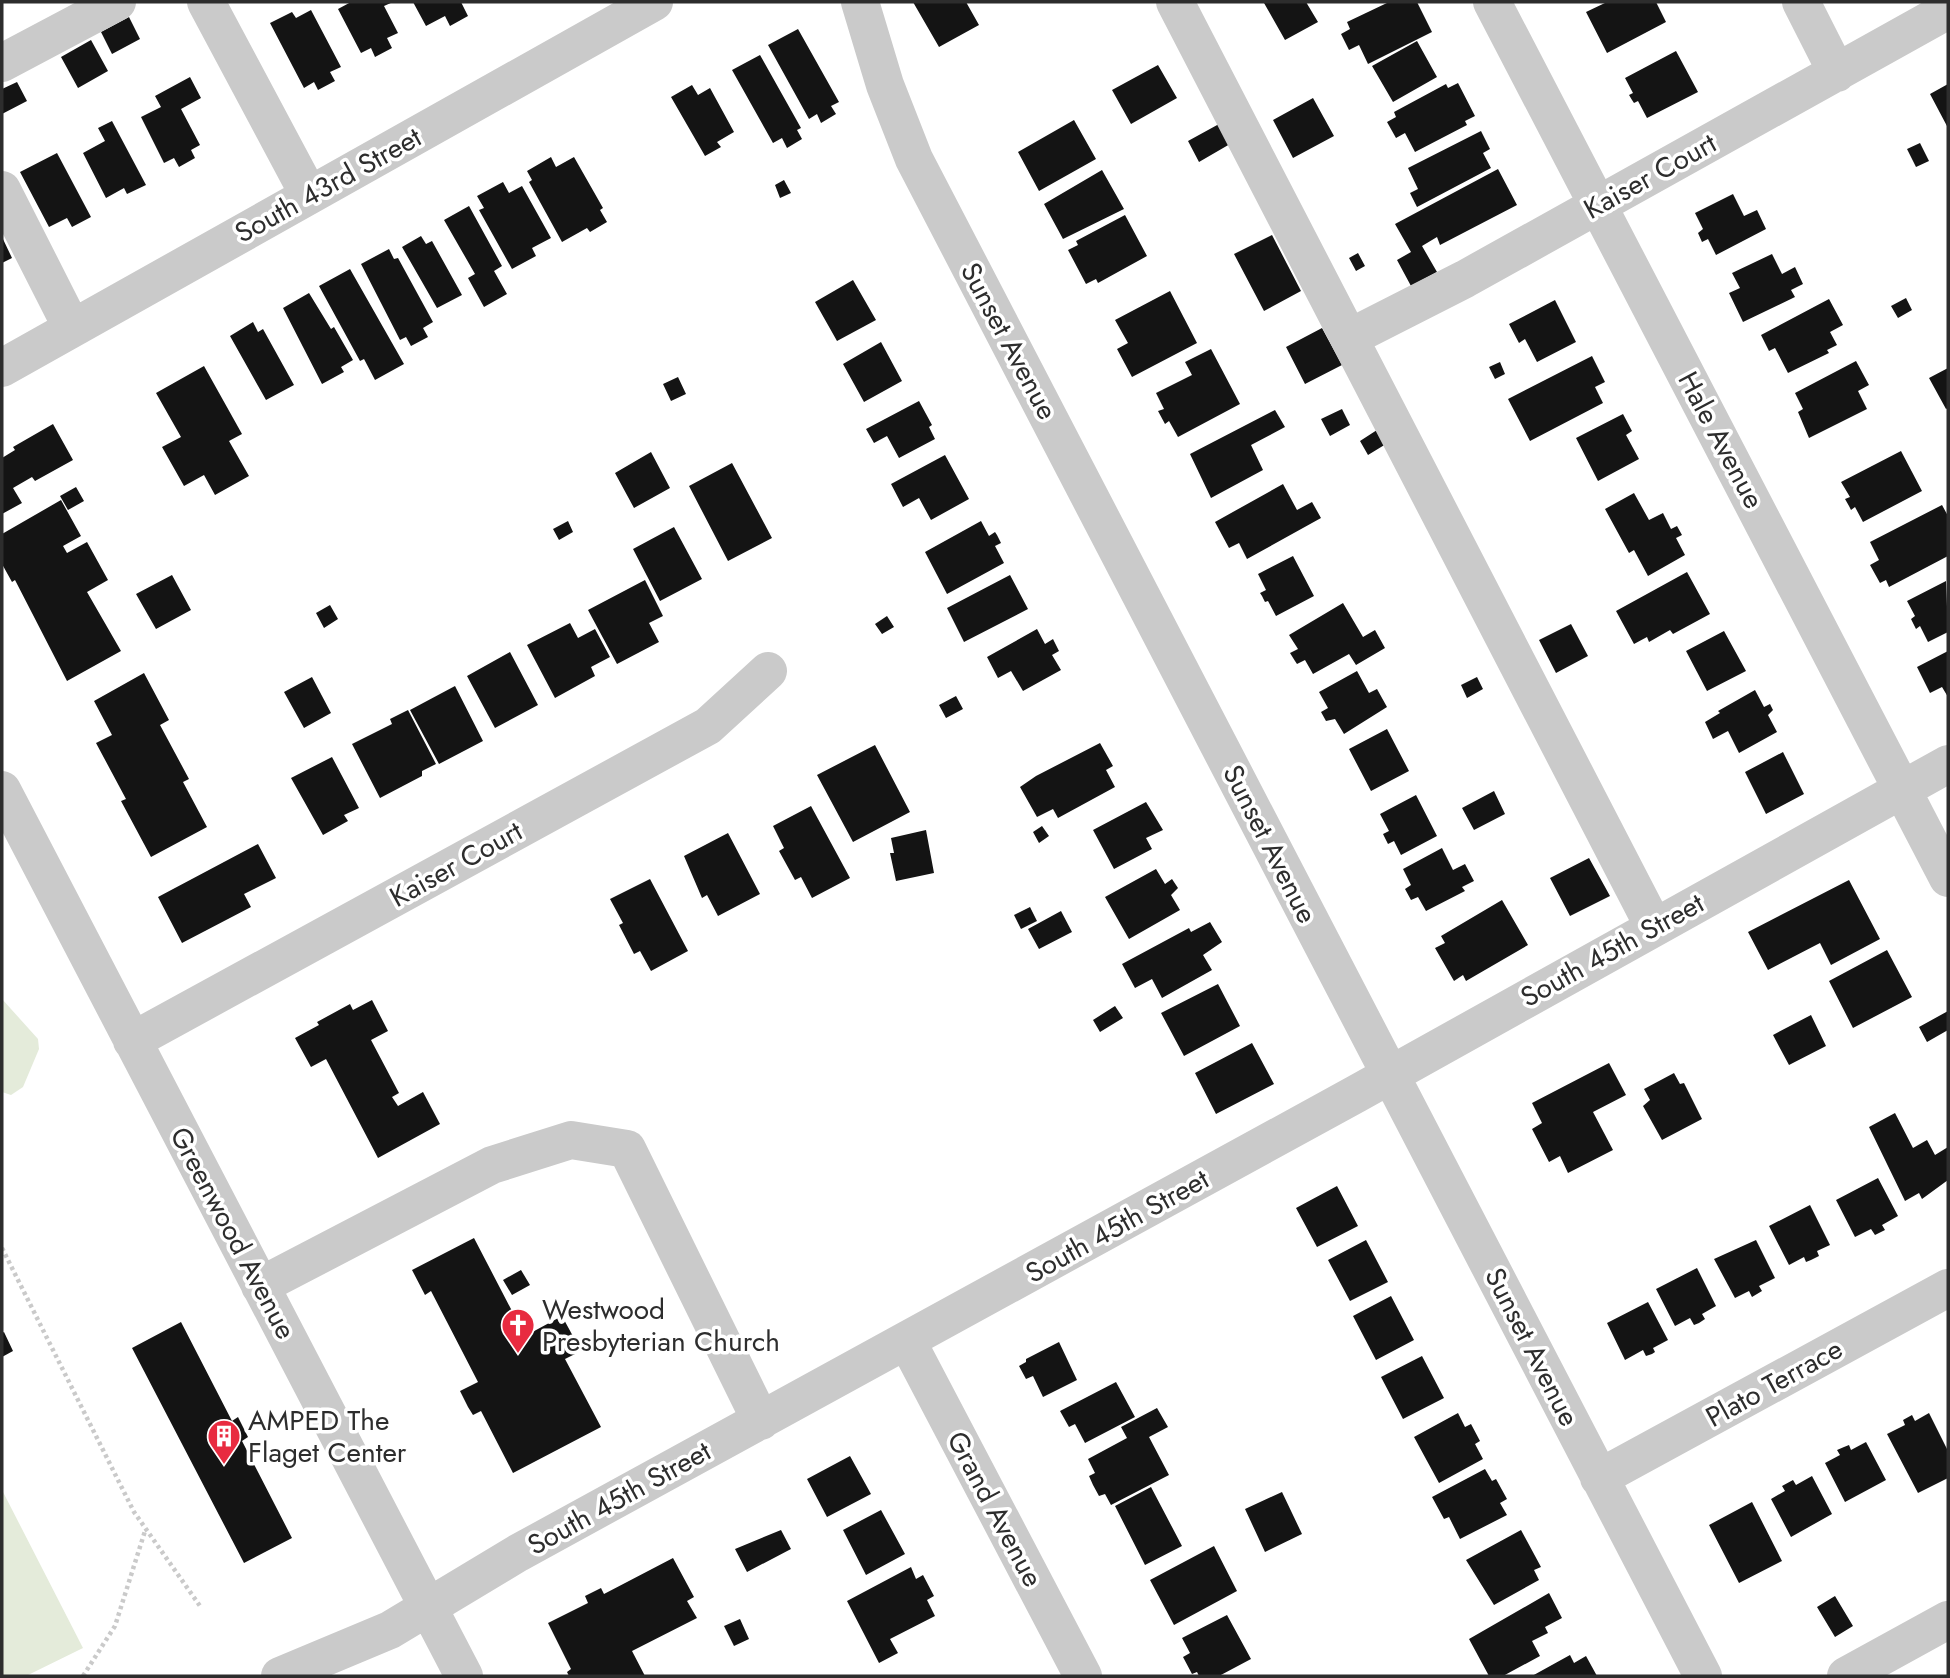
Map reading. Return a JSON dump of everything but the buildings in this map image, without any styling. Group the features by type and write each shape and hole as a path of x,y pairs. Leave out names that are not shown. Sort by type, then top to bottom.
{"street":[{"path":"2,63 117,2"},
{"path":"206,2 309,195"},
{"name":"South 43rd Street","path":"2,368 654,2"},
{"name":"Sunset Avenue","path":"860,2 885,85 914,159 1703,1676"},
{"path":"1175,2 1654,927"},
{"name":"Hale Avenue","path":"1492,2 1948,877"},
{"path":"1801,2 1837,73"},
{"name":"Kaiser Court","path":"1349,338 1465,279 1948,10"},
{"path":"2,190 72,328"},
{"name":"Kaiser Court","path":"132,1041 708,726 768,671"},
{"name":"South 45th Street","path":"280,1676 390,1630 518,1553 907,1341 1948,764"},
{"name":"Greenwood Avenue","path":"2,790 464,1676"},
{"path":"260,1286 492,1165 570,1140 627,1149 761,1421"},
{"name":"Plato Terrace","path":"1599,1478 1948,1288"},
{"name":"Grand Avenue","path":"907,1341 1083,1676"},
{"path":"1846,1676 1948,1620"}],"path":[{"path":"2,1248 145,1530 200,1606"},
{"path":"83,1676 115,1626 145,1530"}],"green space":[{"path":"2,999 38,1039 39,1049 23,1087 11,1095 2,1092"},
{"path":"2,1490 83,1648 26,1676 2,1676"}],"place":[{"name":"Westwood Presbyterian Church","path":"518,1355"},
{"name":"AMPED The Flaget Center","path":"224,1466"}]}
